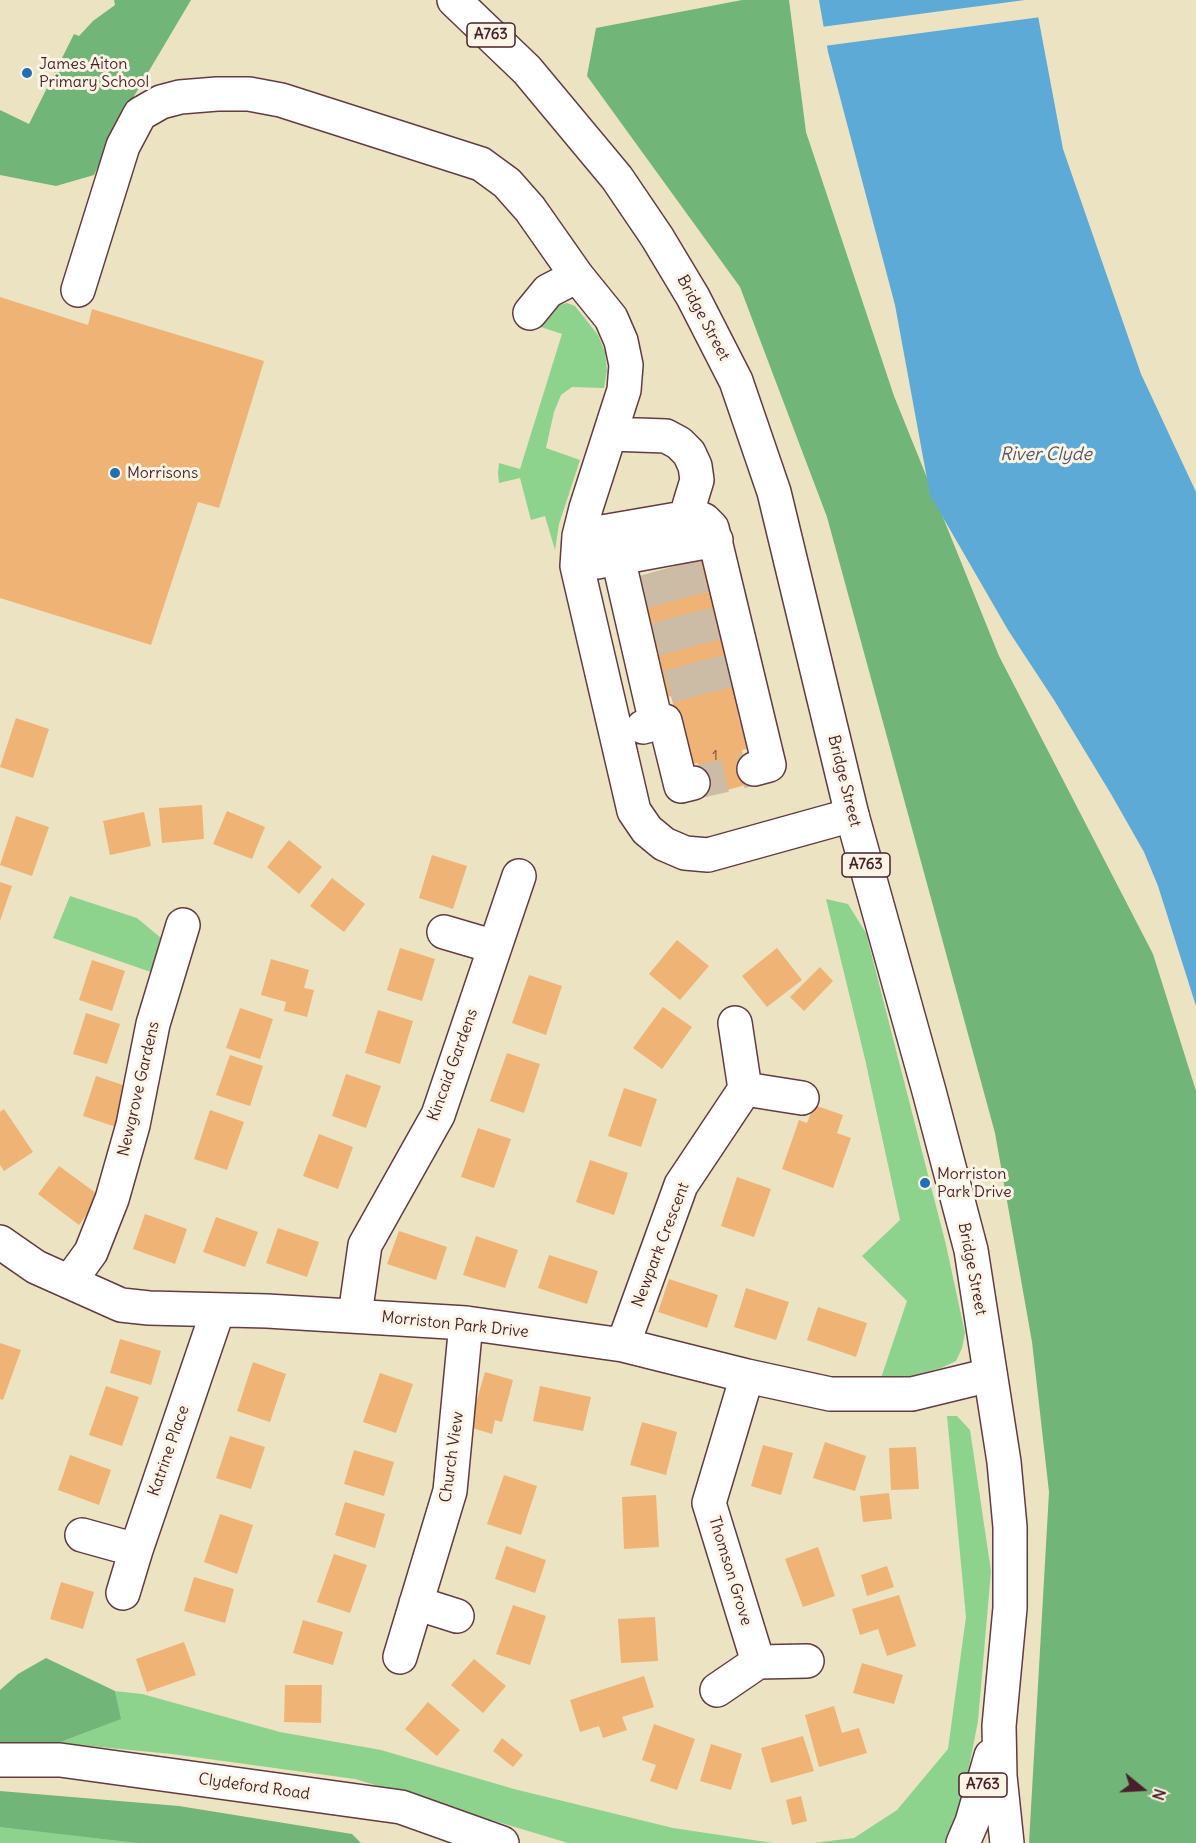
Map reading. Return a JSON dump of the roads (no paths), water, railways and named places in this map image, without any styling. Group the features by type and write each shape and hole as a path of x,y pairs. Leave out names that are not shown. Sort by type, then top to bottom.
{"street":[{"name":"Bridge Street","path":"454,0 527,70 617,178 657,237 687,287 736,381 774,492 852,815 971,1250 1004,1462 1010,1527 1010,1608 999,1726 1000,1776 1007,1843"},
{"path":"78,290 123,146 140,114 161,102 180,97 218,94 249,94 281,100 482,164 507,183 530,209 577,276 611,318 621,341 626,365 624,390 578,551 634,811 647,830 664,844 685,852 708,855 852,815"},
{"path":"530,313 548,291 577,276"},
{"path":"610,434 666,436 679,443 689,453 695,466 697,480 662,552 666,721 681,786 693,783"},
{"path":"578,551 662,552 716,540 746,699 769,765 754,769"},
{"path":"578,551 662,552"},
{"path":"616,733 666,721"},
{"name":"Kincaid Gardens","path":"355,1316 365,1245 438,1115 519,876"},
{"name":"Newgrove Gardens","path":"70,1281 91,1252 112,1198 134,1125 153,1024 183,925"},
{"path":"444,932 495,947"},
{"path":"735,1023 745,1089 802,1098"},
{"name":"Newpark Crescent","path":"623,1345 681,1185 745,1089"},
{"name":"Morriston Park Drive","path":"0,1242 36,1267 121,1305 466,1323 623,1345 830,1394 912,1394 973,1381 990,1375"},
{"name":"Katrine Place","path":"123,1593 218,1310"},
{"name":"Church View","path":"400,1657 450,1491 466,1323"},
{"name":"Thomson Grove","path":"747,1376 710,1503 758,1662"},
{"path":"82,1535 136,1550"},
{"path":"416,1603 457,1616"},
{"path":"717,1690 758,1662 807,1661"},
{"name":"Bridge Street","path":"963,1843 972,1822 999,1726"},
{"name":"Clydeford Road","path":"0,1760 60,1760 401,1807 502,1843"}],"water":[{"name":"River Clyde","path":"819,0 1035,0 1063,149 1141,374 1196,492 1196,1006 1158,886 1144,852 1054,700 1008,630 930,495 895,305 828,52"}],"tunnel":[{"path":"684,564 720,706"},
{"path":"654,572 693,713"},
{"path":"693,783 754,769"}],"place":[{"name":"James Aiton Primary School","path":"27,73"},
{"name":"Morrisons","path":"115,473"},
{"name":"Morriston Park Drive","path":"925,1183"}]}
